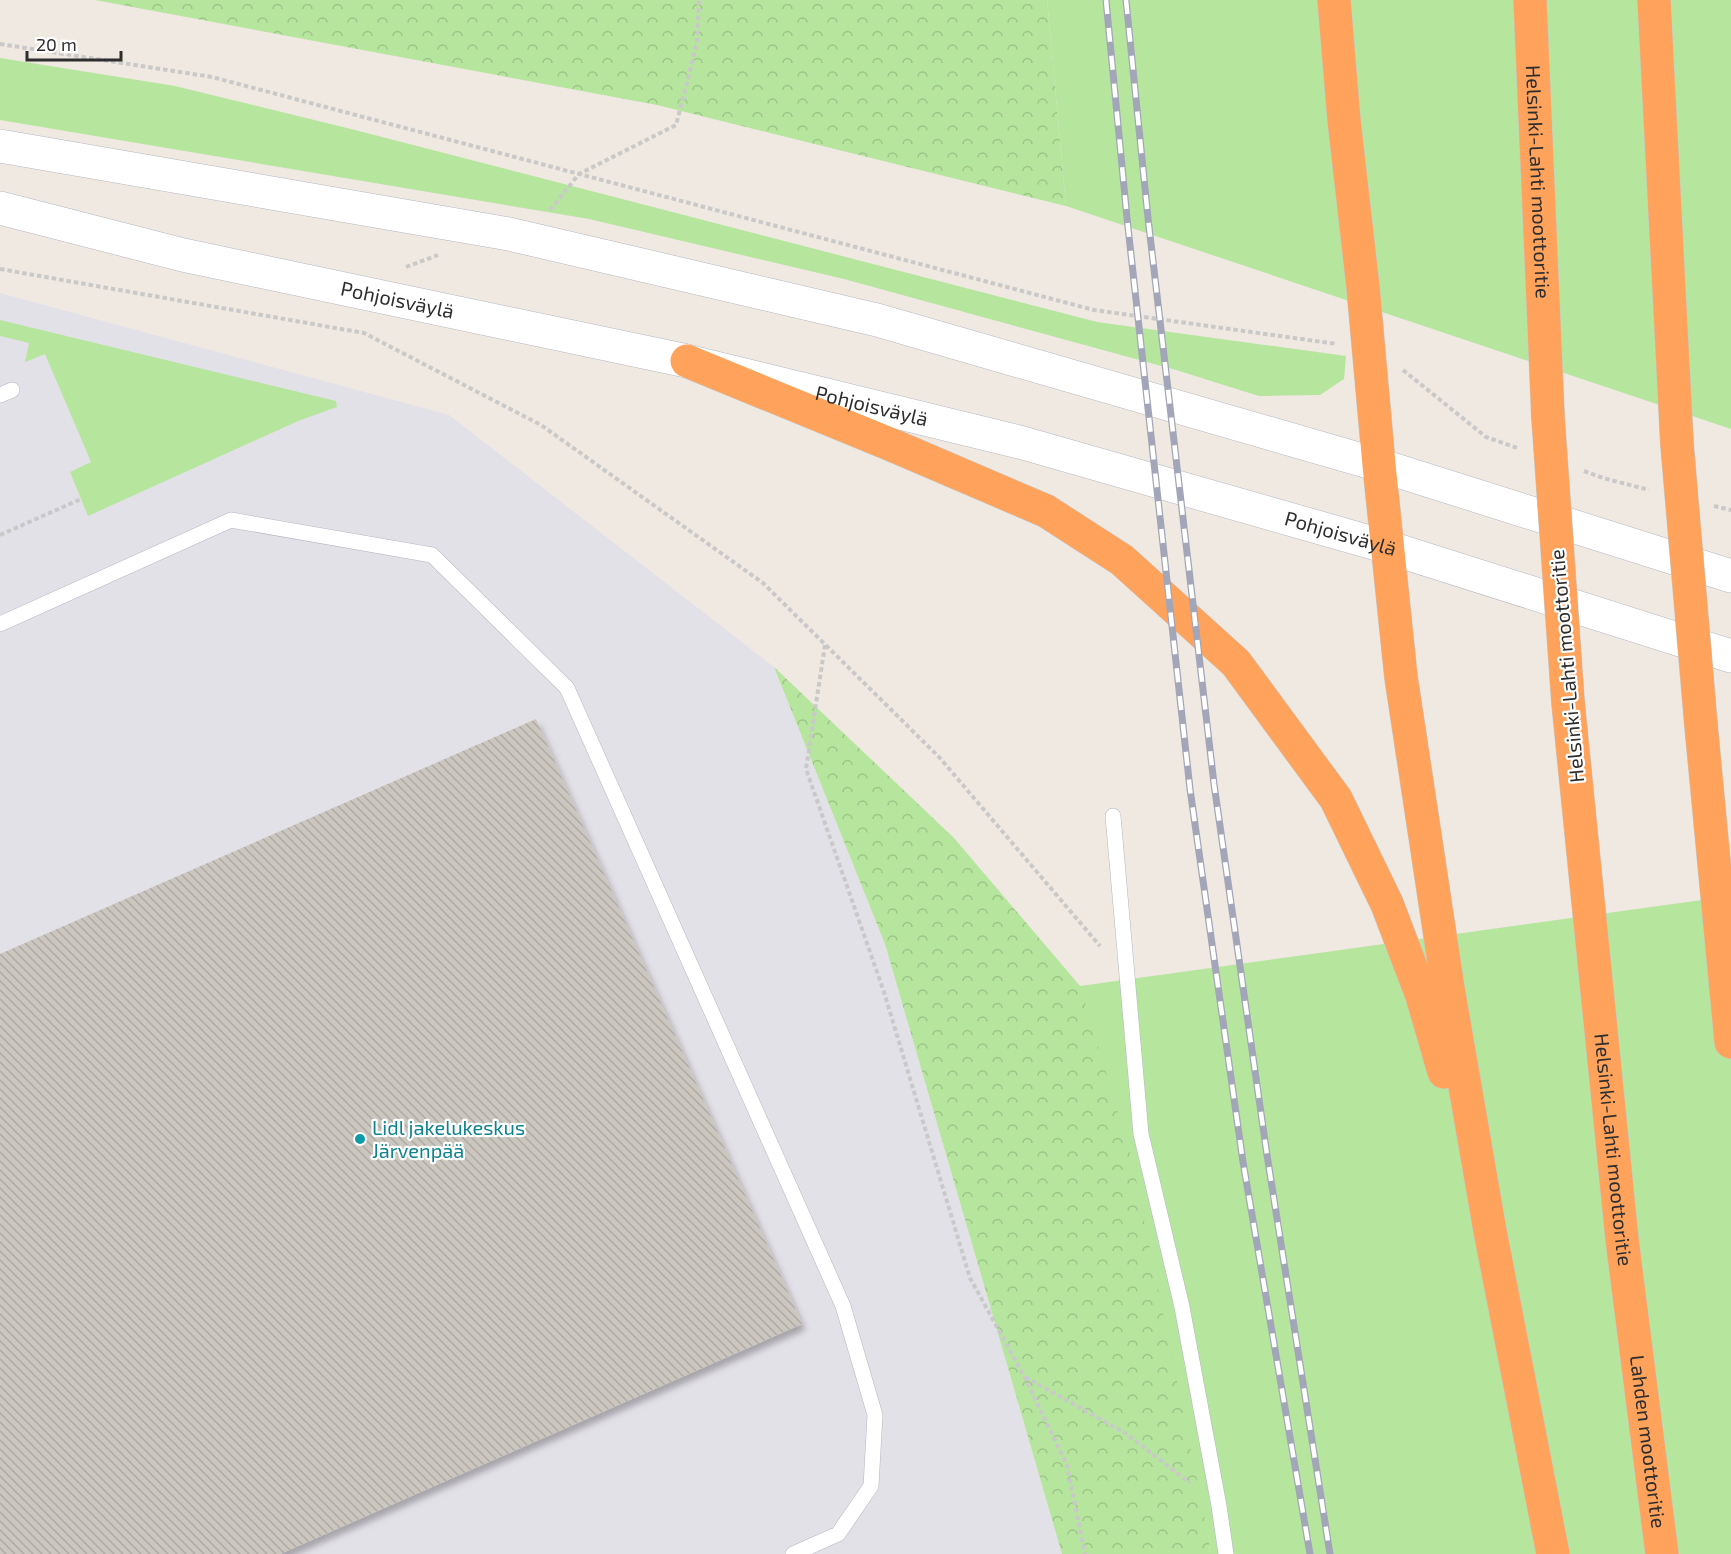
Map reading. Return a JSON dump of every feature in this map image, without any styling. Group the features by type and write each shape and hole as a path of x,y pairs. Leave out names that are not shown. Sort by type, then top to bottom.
{"highway":[{"path":"1334,0 1344,120 1404,700 1448,988 1490,1231 1553,1554"},
{"name":"Helsinki-Lahti moottoritie","path":"1530,0 1548,417 1569,702 1622,1239 1634,1330"},
{"path":"1654,0 1677,444 1731,1042"},
{"path":"687,361 1046,511 1122,560 1236,663 1336,799 1387,904 1422,996 1490,1231"},
{"name":"Lahden moottoritie","path":"1634,1330 1662,1554"}],"main road":[{"path":"0,146 510,234 877,320 1379,465 1731,576"},
{"name":"Pohjoisväylä","path":"0,208 183,255 687,361 1023,443 1387,547 1731,656"}],"lane":[{"path":"0,624 231,520 432,555 567,688 843,1305 875,1415 871,1486 838,1534 793,1554"},
{"path":"1113,816 1142,1134 1182,1307 1226,1554"}],"path":[{"path":"579,174 676,125 697,43 699,0"},
{"path":"0,44 212,77 1094,310 1344,345"},
{"path":"0,269 364,333 541,425 763,583 939,757 1128,979"},
{"path":"0,535 81,499"},
{"path":"825,644 806,770 884,992 970,1278 1024,1376 1067,1465 1085,1554"},
{"path":"1024,1376 1125,1433 1219,1506"}],"shaded area":[{"path":"0,293 449,415 774,667 885,944 1062,1554 0,1554"}],"green space":[{"path":"95,0 1047,0 1066,206 657,105"},
{"path":"1047,0 1731,0 1731,429 1066,206"},
{"path":"0,58 175,86 355,130 1097,322 1346,356 1344,379 1320,395 1259,396 1176,370 844,279 589,219 0,120"},
{"path":"0,320 336,401 337,407 298,421 88,516 70,472 91,462 45,354 25,362 29,343 0,336"},
{"path":"774,667 954,838 1080,986 1132,1160 1209,1539 1210,1554 1062,1554 885,944"},
{"path":"1731,896 1731,1554 1210,1554 1209,1539 1080,986"}],"building":[{"name":"Lidl jakelukeskus Järvenpää","path":"536,719 802,1324 280,1554 0,1554 0,954"}],"railway":[{"path":"1106,0 1127,218 1190,789 1243,1162 1310,1554"},
{"path":"1126,0 1148,218 1214,784 1267,1155 1330,1554"}],"place":[{"name":"Lidl jakelukeskus Järvenpää","path":"360,1139"}]}
